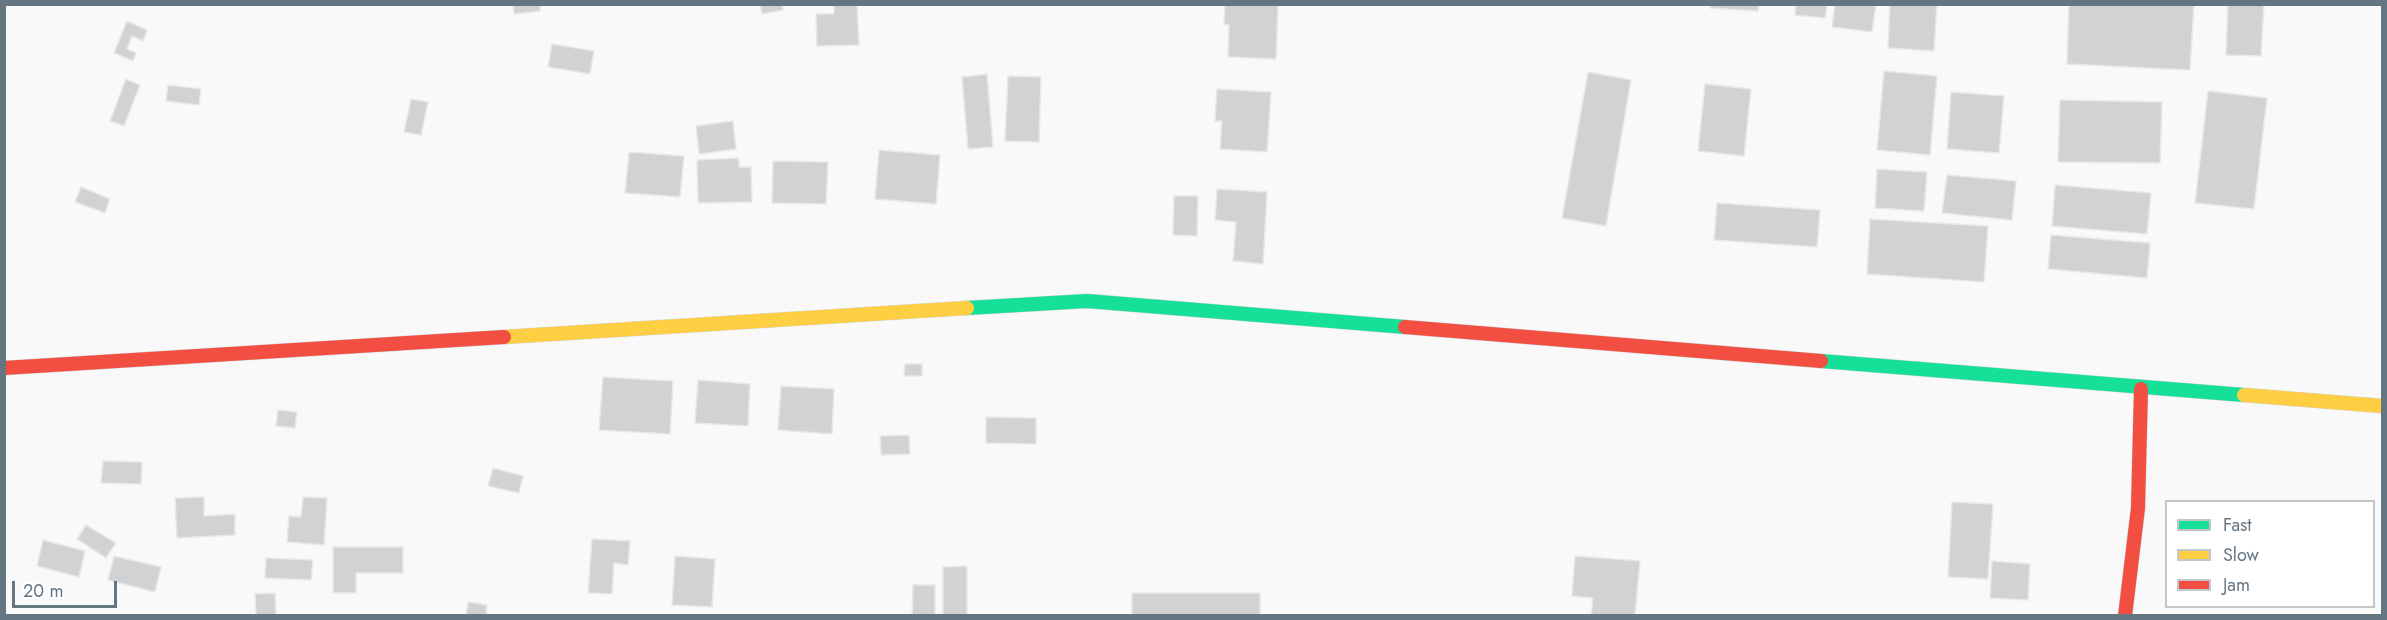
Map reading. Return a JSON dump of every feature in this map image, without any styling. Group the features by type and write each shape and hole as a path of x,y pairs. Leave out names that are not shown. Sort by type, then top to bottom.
{"street":[{"path":"4,368 1087,301 2382,406"},
{"path":"2125,615 2138,508 2140,388"}],"building":[{"path":"513,4 540,4 540,11 514,14"},
{"path":"760,4 782,4 783,10 762,14"},
{"path":"834,4 857,4 859,45 817,46 816,14 834,14"},
{"path":"1225,4 1278,4 1276,59 1228,57 1229,25 1224,24"},
{"path":"1711,4 1759,4 1758,11 1710,8"},
{"path":"1796,4 1827,4 1825,18 1795,15"},
{"path":"1835,4 1876,4 1872,32 1832,27"},
{"path":"1890,4 1937,4 1934,51 1888,48"},
{"path":"2069,4 2194,4 2190,70 2067,64"},
{"path":"2228,4 2264,4 2261,56 2226,55"},
{"path":"127,21 147,30 143,41 132,36 127,49 136,53 133,61 114,53"},
{"path":"552,44 594,51 590,74 548,67"},
{"path":"1884,71 1937,76 1930,155 1877,150"},
{"path":"1588,72 1631,80 1606,226 1562,218"},
{"path":"987,74 993,147 968,149 962,77"},
{"path":"1008,76 1041,77 1039,142 1005,141"},
{"path":"126,79 140,85 124,126 110,121"},
{"path":"1705,84 1751,89 1744,156 1698,151"},
{"path":"168,85 201,89 199,105 166,101"},
{"path":"1217,89 1271,92 1267,152 1220,149 1222,121 1215,121"},
{"path":"2208,91 2267,98 2254,209 2195,203"},
{"path":"1951,92 2004,96 1999,153 1947,149"},
{"path":"411,99 428,102 421,135 404,132"},
{"path":"2060,100 2162,102 2160,163 2058,162"},
{"path":"733,121 736,149 699,154 696,126"},
{"path":"879,150 940,155 936,204 875,199"},
{"path":"629,152 684,156 680,197 625,193"},
{"path":"739,158 739,167 751,167 752,202 698,203 697,160"},
{"path":"773,161 828,162 826,204 772,203"},
{"path":"1877,169 1927,172 1924,211 1875,208"},
{"path":"1947,175 2016,181 2012,220 1942,213"},
{"path":"2055,185 2151,193 2147,234 2052,226"},
{"path":"81,187 110,199 105,213 75,202"},
{"path":"1217,189 1267,192 1263,264 1233,261 1236,222 1215,220"},
{"path":"1174,196 1198,196 1197,236 1173,235"},
{"path":"1717,203 1820,210 1817,247 1714,240"},
{"path":"1870,219 1988,226 1984,282 1867,274"},
{"path":"2051,235 2150,243 2147,278 2048,269"},
{"path":"905,364 922,364 922,376 904,376"},
{"path":"603,377 673,381 670,434 599,430"},
{"path":"698,380 750,384 748,426 695,423"},
{"path":"781,386 834,389 832,434 778,430"},
{"path":"278,410 297,412 295,428 276,426"},
{"path":"986,417 1036,418 1036,444 986,443"},
{"path":"909,435 910,454 881,455 880,436"},
{"path":"103,461 142,462 141,484 101,483"},
{"path":"493,468 523,476 519,493 488,486"},
{"path":"204,497 204,516 235,514 235,535 177,538 175,498"},
{"path":"303,497 327,498 324,545 287,542 289,516 301,517"},
{"path":"1952,502 1993,504 1988,579 1948,577"},
{"path":"86,525 116,543 106,558 77,539"},
{"path":"592,539 630,541 628,565 614,563 612,594 588,593"},
{"path":"43,540 85,551 79,577 37,566"},
{"path":"333,547 403,547 403,573 356,573 356,593 333,593"},
{"path":"114,556 161,567 155,592 108,580"},
{"path":"675,556 715,559 712,607 672,605"},
{"path":"1575,556 1640,561 1635,616 1591,616 1593,598 1572,596"},
{"path":"266,558 313,560 311,580 265,578"},
{"path":"1992,561 2030,564 2028,600 1990,598"},
{"path":"967,566 967,616 943,616 943,567"},
{"path":"913,585 935,585 935,616 912,616"},
{"path":"275,593 276,616 256,616 255,594"},
{"path":"1132,593 1260,593 1260,616 1132,616"},
{"path":"468,602 487,605 486,616 466,616"}],"traffic: fast":[{"path":"967,308 1087,301 1405,327"},
{"path":"1821,361 2244,395"}],"traffic: slow":[{"path":"504,337 967,308"},
{"path":"2244,395 2382,406"}],"traffic: jam":[{"path":"1405,327 1821,361"},
{"path":"4,368 504,337"},
{"path":"2125,616 2138,508 2141,389"}]}
